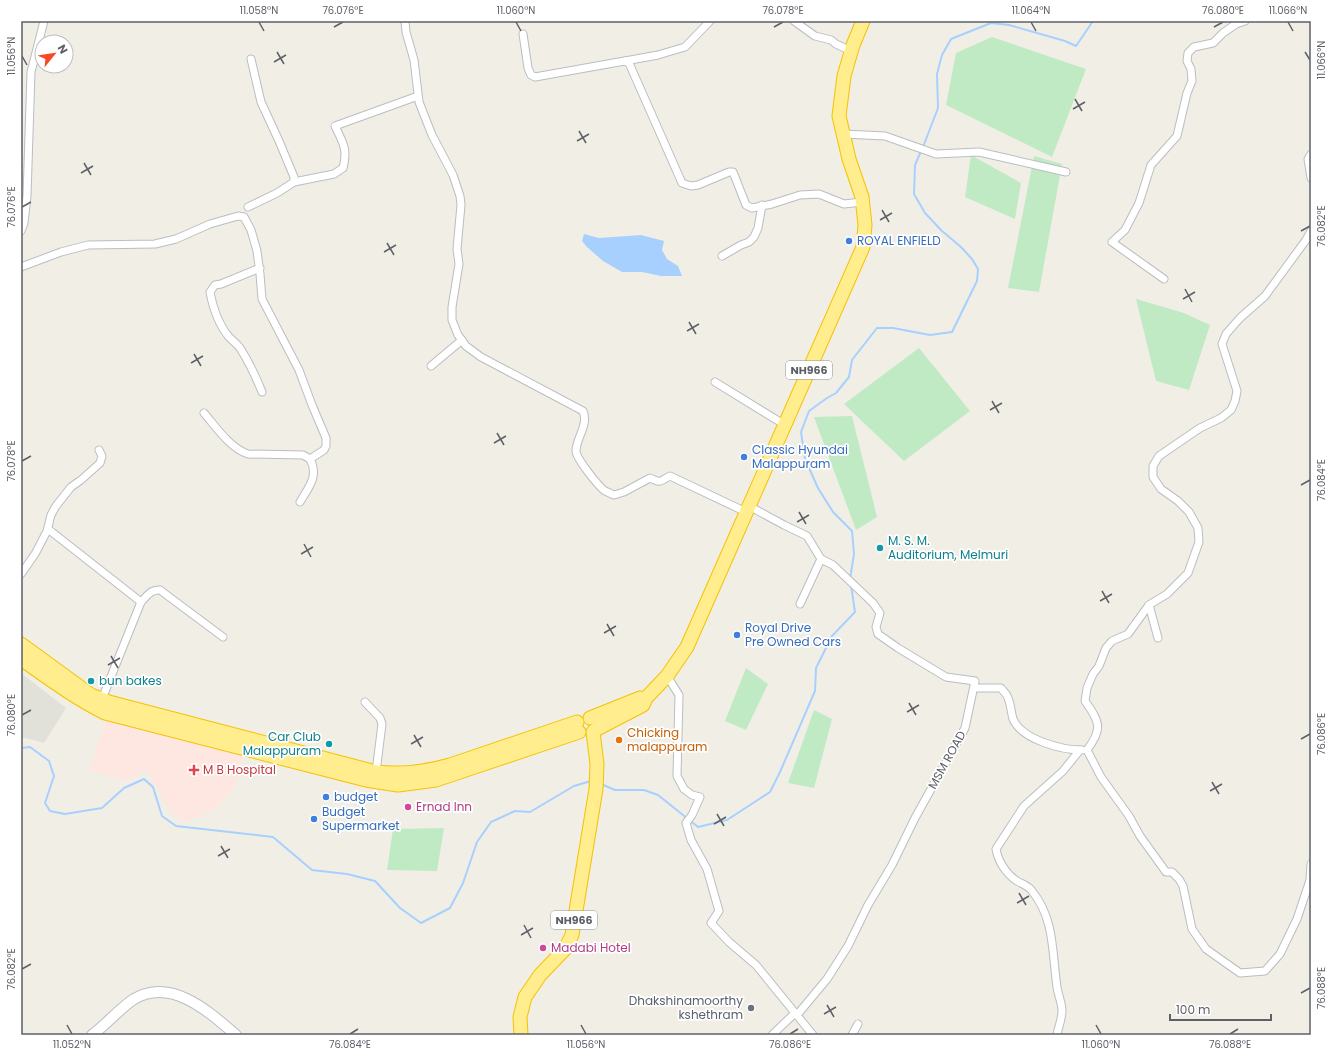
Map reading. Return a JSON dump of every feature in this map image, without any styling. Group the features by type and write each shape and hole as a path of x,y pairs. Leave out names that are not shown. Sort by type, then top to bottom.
{"highway":[{"name":"NH966","path":"521,1035 520,1017 525,997 540,975 565,949 572,935 596,790 597,764 586,728 638,698 646,698 667,676 687,647 863,246 865,225 862,197 849,159 839,116 844,76 851,51 863,21"},
{"path":"21,644 92,695 102,699 159,720 384,784 398,785 436,780 586,728"},
{"path":"21,659 62,689 86,704 105,713 159,720 376,772 391,774 431,770 586,728"}],"street":[{"path":"21,231 24,223 28,196 30,78 44,21"},
{"path":"405,21 406,32 414,60 418,96 432,135 453,175 460,196 457,249 459,264 452,320 458,335 466,346 481,357 583,411 585,416 576,451 579,460 604,490 614,495 624,492 650,478 658,482 663,482 670,476 807,536 821,559 833,564 873,603 880,613 876,627 878,634 946,677 975,681 974,688 1001,688 1008,696 1014,721 1021,730 1035,739 1072,750 1083,750"},
{"path":"523,34 528,68 531,75 535,77 578,68 658,55 685,47 710,21"},
{"path":"794,21 815,36 831,40 851,51"},
{"path":"1164,279 1112,242 1125,230 1139,202 1151,165 1177,136 1187,93 1192,81 1191,69 1187,61 1188,53 1194,47 1213,43 1223,33 1236,24 1245,21"},
{"path":"251,59 261,102 294,177 294,182"},
{"path":"625,61 629,64 682,183 691,186 698,185 729,172 733,172 746,205 752,208 772,204 800,195 819,194 844,204 862,202"},
{"path":"21,267 61,252 88,246 155,244 169,241 210,224 241,216 247,204 278,192 294,182 334,174 343,168 346,157 345,147 336,126 418,96"},
{"path":"843,134 885,136 936,154 978,152 1066,172"},
{"path":"1311,154 1308,159 1311,178"},
{"path":"722,256 749,242 754,237 758,228 762,205"},
{"path":"241,216 244,217 251,230 257,251 260,268 262,299 299,370 326,438 326,446 324,450 310,459"},
{"path":"1057,1035 1062,1011 1057,986 1050,930 1046,916 1040,902 1031,889 1015,880 1008,873 997,856 996,848 1024,806 1063,771 1096,738 1099,727 1094,714 1085,702 1086,688 1093,674 1100,666 1106,648 1112,641 1128,634 1149,604 1166,594 1188,573 1199,542 1198,528 1189,512 1161,489 1153,477 1153,466 1159,456 1200,428 1221,418 1231,410 1237,392 1222,344 1226,334 1240,318 1265,296 1311,232"},
{"path":"260,268 215,285 210,292 213,306 222,327 239,346 251,367 262,392"},
{"path":"431,366 462,340"},
{"path":"715,382 785,425"},
{"path":"204,413 231,444 241,452 248,454 303,455 310,459 314,472 311,484 300,502"},
{"path":"21,574 35,554 48,529 51,515 56,506 72,487 100,463 102,456 99,450"},
{"path":"48,529 141,602"},
{"path":"800,604 821,559"},
{"path":"102,699 141,602 156,589 160,590 223,637"},
{"path":"1149,604 1158,638"},
{"path":"667,676 679,695 677,776 684,789 692,795 700,797 692,815 686,823 691,840 707,869 718,912 712,923 729,942 756,965 813,1035"},
{"name":"MSM ROAD","path":"772,1035 796,1014 826,979 848,946 868,905 892,866 915,818 965,728 974,688"},
{"path":"365,702 382,721 376,772"},
{"path":"1083,750 1129,816 1140,836 1166,872 1172,872 1179,879 1183,886 1192,929 1206,949 1240,973 1265,972 1280,954 1296,919 1310,880 1311,864"},
{"path":"92,1035 134,1000 144,995 163,991 180,995 211,1014 236,1035"},
{"path":"852,1035 858,1024"}],"shaded area":[{"path":"21,673 66,708 44,743 21,738"},
{"name":"M B Hospital","path":"106,720 244,753 237,780 230,794 214,810 184,822 170,812 147,770 127,781 89,771"}],"green space":[{"path":"992,37 1086,69 1052,157 946,105 956,53"},
{"path":"971,155 1021,183 1015,219 965,197"},
{"path":"1034,156 1062,164 1039,292 1008,288"},
{"path":"1136,299 1184,313 1210,325 1189,390 1156,381"},
{"path":"919,348 970,411 904,461 844,404"},
{"path":"852,416 877,517 856,530 814,417"},
{"path":"746,668 768,684 746,730 725,721"},
{"path":"814,710 832,719 814,788 788,783"},
{"path":"444,828 437,871 387,870 393,829"}],"water":[{"path":"584,234 599,238 641,235 664,241 662,250 667,259 678,266 682,276 661,276 642,272 622,272 603,261 587,247 582,241"}],"waterway":[{"path":"923,147 938,108 937,74 942,55 951,39 991,23 1009,25 1065,41 1076,46 1093,21"},
{"path":"850,579 854,554 852,531 833,512 818,488 805,459 801,432 809,411 836,393 849,377 852,360 877,328 893,328 930,335 952,332 977,281 978,269 972,259 925,213 914,194 915,165 921,151"},
{"path":"601,784 615,790 644,790 658,795 698,827 727,820 770,792 815,691 816,668 832,636 855,612 851,585"},
{"path":"21,748 30,747 49,761 54,776 45,803 50,811 65,814 102,808 124,788 144,779 153,787 162,816 176,826 273,837 312,870 347,874 375,881 400,908 421,923 450,908 463,883 477,842 491,822 515,811 530,812 574,786 591,781"}],"place":[{"name":"ROYAL ENFIELD","path":"849,241"},
{"name":"Classic Hyundai Malappuram","path":"744,457"},
{"name":"M. S. M. Auditorium, Melmuri","path":"880,548"},
{"name":"Royal Drive Pre Owned Cars","path":"737,635"},
{"name":"bun bakes","path":"91,681"},
{"name":"Chicking malappuram","path":"619,740"},
{"name":"Car Club Malappuram","path":"329,744"},
{"name":"M B Hospital","path":"194,770"},
{"name":"budget","path":"326,797"},
{"name":"Ernad Inn","path":"408,807"},
{"name":"Budget Supermarket","path":"314,819"},
{"name":"Madabi Hotel","path":"543,948"},
{"name":"Dhakshinamoorthy kshethram","path":"751,1008"}]}
